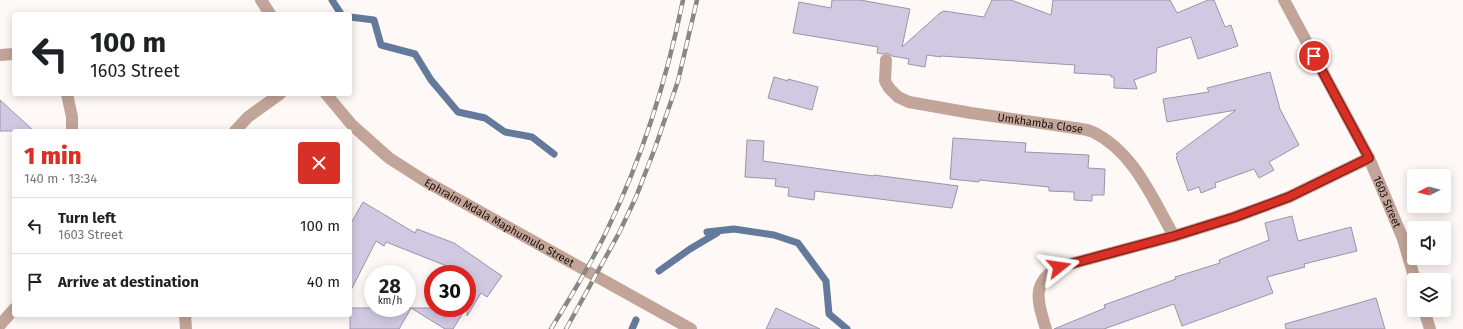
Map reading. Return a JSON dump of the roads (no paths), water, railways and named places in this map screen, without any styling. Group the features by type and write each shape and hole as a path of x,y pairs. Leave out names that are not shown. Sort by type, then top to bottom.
{"street":[{"path":"261,0 269,12"},
{"name":"1603 Street","path":"1284,0 1369,158 1403,239 1413,273"},
{"path":"0,55 12,54"},
{"name":"Umkhamba Close","path":"886,60 885,81 889,88 898,97 909,102 1091,131 1106,140 1121,151 1137,170 1174,236"},
{"path":"67,96 72,117 72,129"},
{"path":"237,129 248,117 277,96"},
{"name":"Ephraim Mdala Maphumulo Street","path":"328,96 352,125 395,162 434,187 691,329"},
{"path":"1046,329 1041,313 1039,286 1044,277 1051,271 1059,267 1174,236 1235,217 1289,197 1369,158"},
{"path":"0,325 12,311"},
{"path":"185,317 186,329"},
{"path":"1426,317 1430,329"}],"waterway":[{"path":"332,0 340,12"},
{"path":"352,17 374,20 381,45 415,54 431,80 458,112 485,118 505,132 532,137 554,154"},
{"path":"707,232 734,229 774,235 798,243 826,281 829,314 847,329"},
{"path":"659,271 690,249 717,233"},
{"path":"632,329 636,320"}],"railway":[{"path":"551,329 595,254 621,201 653,116 677,29 683,0"},
{"path":"566,329 619,233 636,197 678,81 697,0"}]}
